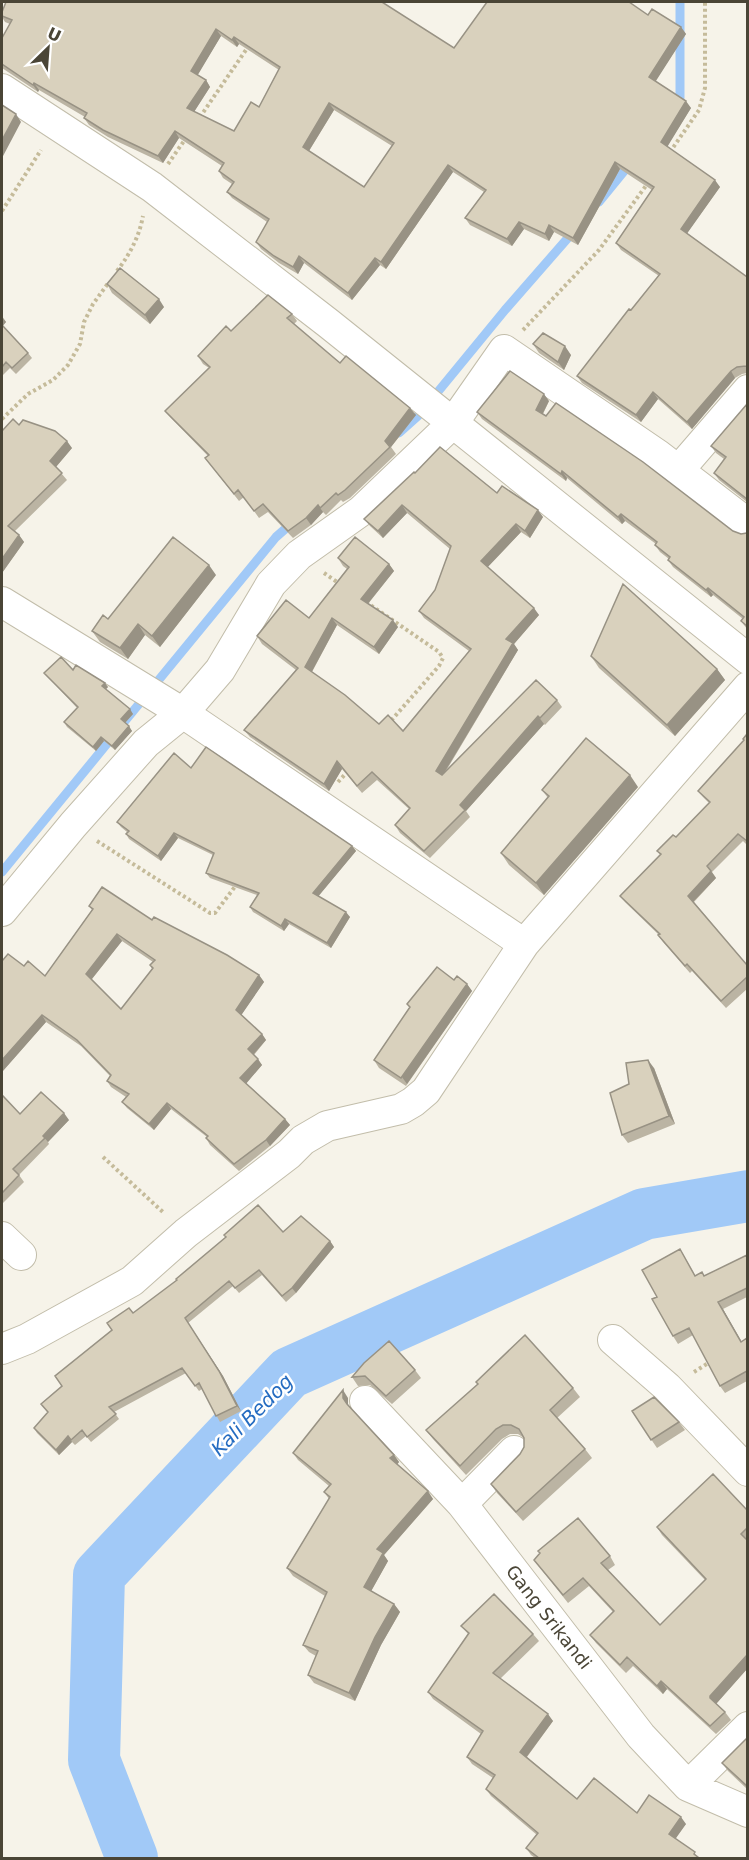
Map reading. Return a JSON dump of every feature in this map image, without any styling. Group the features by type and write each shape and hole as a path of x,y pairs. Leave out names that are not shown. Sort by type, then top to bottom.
{"street":[{"path":"2,89 152,187 443,415 747,659"},
{"path":"2,911 73,825 146,743 170,705 220,670 271,584 299,555 361,511 443,415 504,350 678,471 747,524"},
{"path":"678,471 747,390"},
{"path":"2,602 170,705 524,944"},
{"path":"2,1349 27,1339 132,1281 186,1233 289,1154 303,1140 327,1126 401,1109 420,1097 524,944 747,687"},
{"path":"613,1340 667,1388 747,1471"},
{"name":"Gang Srikandi","path":"365,1401 462,1504 640,1736 688,1786 747,1812"},
{"path":"462,1504 514,1451"},
{"path":"688,1786 747,1727"}],"path":[{"path":"669,154 699,110 705,88 705,2"},
{"path":"199,118 252,40"},
{"path":"2,211 58,124"},
{"path":"2,419 28,394 53,380 68,365 80,344 84,322 93,304 129,256 140,231 152,187 192,128"},
{"path":"504,350 599,250 648,183"},
{"path":"299,555 345,587"},
{"path":"364,600 439,652 443,658 439,666 386,726"},
{"path":"319,804 349,769"},
{"path":"73,825 203,911 215,913 242,876"},
{"path":"103,1157 186,1233"},
{"path":"667,1388 717,1358"}],"building":[{"path":"6,2 382,2 454,48 487,2 629,2 648,15 652,9 681,27 649,77 686,101 661,142 715,180 681,229 747,277 747,367 737,367 731,371 687,422 653,392 636,415 577,376 629,309 631,310 660,274 616,243 654,187 615,162 573,238 549,225 545,234 519,222 507,239 465,218 486,190 448,165 381,262 375,258 348,293 299,256 293,267 256,242 269,219 227,192 234,182 219,171 224,163 175,131 158,156 103,130 84,118 87,113 34,83 33,85 2,64 2,38 12,20 2,16","holes":["216,29 232,40 234,37 280,67 259,107 251,102 234,131 187,108 206,80 191,71","329,103 394,143 364,187 303,147"]},
{"path":"2,105 16,114 2,140"},
{"path":"120,268 159,299 145,315 107,284"},
{"path":"268,295 292,314 287,318 340,363 346,356 410,408 385,441 390,447 345,490 338,495 336,493 320,508 318,505 306,518 288,531 263,504 254,511 238,490 234,494 205,458 209,455 165,411 210,367 198,356 226,326 231,331"},
{"path":"2,325 28,353 12,368 6,362 2,367"},
{"path":"543,333 565,346 558,362 533,344"},
{"path":"510,371 544,394 536,410 546,416 556,403 643,462 733,531 741,534 747,533 747,626 741,621 744,617 668,560 670,557 655,545 657,542 621,514 618,517 562,471 561,474 477,412"},
{"path":"747,404 747,499 714,473 726,457 711,446"},
{"path":"13,419 19,425 23,420 55,431 67,441 50,461 62,473 8,526 19,535 2,559 2,431"},
{"path":"440,447 497,493 502,486 538,510 525,531 516,524 481,561 534,608 506,639 513,643 436,771 442,775 536,680 557,700 540,718 538,716 460,805 465,810 424,851 395,825 410,808 372,772 357,786 337,761 324,784 244,730 298,668 257,636 286,600 309,618 349,567 338,558 355,537 389,564 361,599 393,620 374,647 332,618 305,667 345,695 379,724 388,715 403,731 471,649 419,611 435,590 451,546 402,505 378,531 364,519"},
{"path":"173,537 209,565 152,636 138,624 120,648 92,631 103,615 108,619"},
{"path":"623,584 717,669 667,725 591,656"},
{"path":"61,657 73,670 76,665 105,683 102,686 130,709 121,719 129,726 112,746 101,737 93,747 64,722 78,707 44,673"},
{"path":"747,734 747,841 738,834 707,866 711,871 688,896 747,965 747,977 721,1001 687,964 685,966 658,935 660,934 620,896 661,854 657,851 673,835 676,837 710,802 698,791"},
{"path":"586,738 630,775 536,883 501,853 549,796 542,790"},
{"path":"206,747 352,846 313,893 346,912 327,943 285,919 281,926 250,907 259,893 206,873 214,853 174,833 158,856 126,834 129,831 117,822 174,753 191,768"},
{"path":"102,887 152,920 154,917 227,955 259,975 236,1010 262,1034 248,1049 258,1059 240,1078 285,1119 266,1140 234,1164 206,1138 208,1136 167,1103 149,1124 122,1102 129,1094 107,1081 111,1075 77,1040 42,1015 2,1060 2,961 8,954 24,966 28,961 45,976 93,909 89,906","holes":["117,934 155,960 150,965 153,968 121,1009 86,974"]},
{"path":"437,967 454,980 457,976 467,984 401,1078 374,1060 410,1007 407,1004"},
{"path":"648,1060 669,1116 622,1135 610,1093 629,1084 626,1063"},
{"path":"41,1092 64,1113 43,1136 45,1138 13,1169 19,1175 2,1193 2,1095 20,1114"},
{"path":"258,1205 283,1232 301,1216 330,1241 292,1288 282,1296 259,1270 235,1288 229,1281 185,1318 219,1371 237,1406 216,1416 199,1383 195,1386 182,1368 109,1407 116,1414 87,1437 82,1430 71,1440 68,1436 56,1450 34,1428 48,1412 41,1404 62,1386 55,1376 112,1330 107,1323 129,1308 133,1313 177,1280"},
{"path":"680,1249 695,1276 702,1272 704,1276 747,1255 747,1288 718,1302 741,1342 747,1338 747,1371 720,1386 689,1328 673,1336 652,1299 657,1297 642,1270"},
{"path":"525,1335 573,1388 550,1410 585,1449 516,1512 491,1484 524,1447 524,1438 519,1429 511,1425 503,1425 496,1429 460,1466 426,1430 478,1384 476,1382"},
{"path":"389,1341 415,1370 386,1396 365,1376 352,1377"},
{"path":"343,1390 343,1398 347,1404 394,1455 390,1458 428,1491 377,1549 383,1553 364,1587 394,1604 375,1637 349,1693 308,1675 318,1651 303,1645 327,1592 287,1568 330,1497 324,1492 331,1484 293,1453"},
{"path":"654,1397 679,1422 651,1440 632,1411"},
{"path":"713,1474 747,1510 747,1528 741,1534 747,1540 747,1655 710,1696 725,1712 710,1726 661,1681 657,1686 627,1657 620,1665 590,1635 614,1611 583,1578 563,1595 534,1560 540,1553 538,1551 578,1518 610,1556 601,1563 660,1625 706,1579 657,1527"},
{"path":"494,1594 533,1634 493,1673 548,1714 520,1752 577,1799 594,1778 637,1813 649,1795 681,1817 669,1834 695,1852 694,1854 699,1858 539,1858 526,1848 538,1833 486,1789 495,1775 467,1757 483,1731 428,1692 469,1633 461,1626"},
{"path":"747,1738 747,1786 722,1763"}],"waterway":[{"path":"675,105 680,98 680,2"},
{"path":"599,202 630,164"},
{"path":"399,433 418,416 505,310 574,231"},
{"path":"125,721 276,537 292,523"},
{"path":"2,872 115,734"},
{"name":"Kali Bedog","path":"132,1858 94,1760 99,1575 289,1373 644,1214 748,1196"}]}
